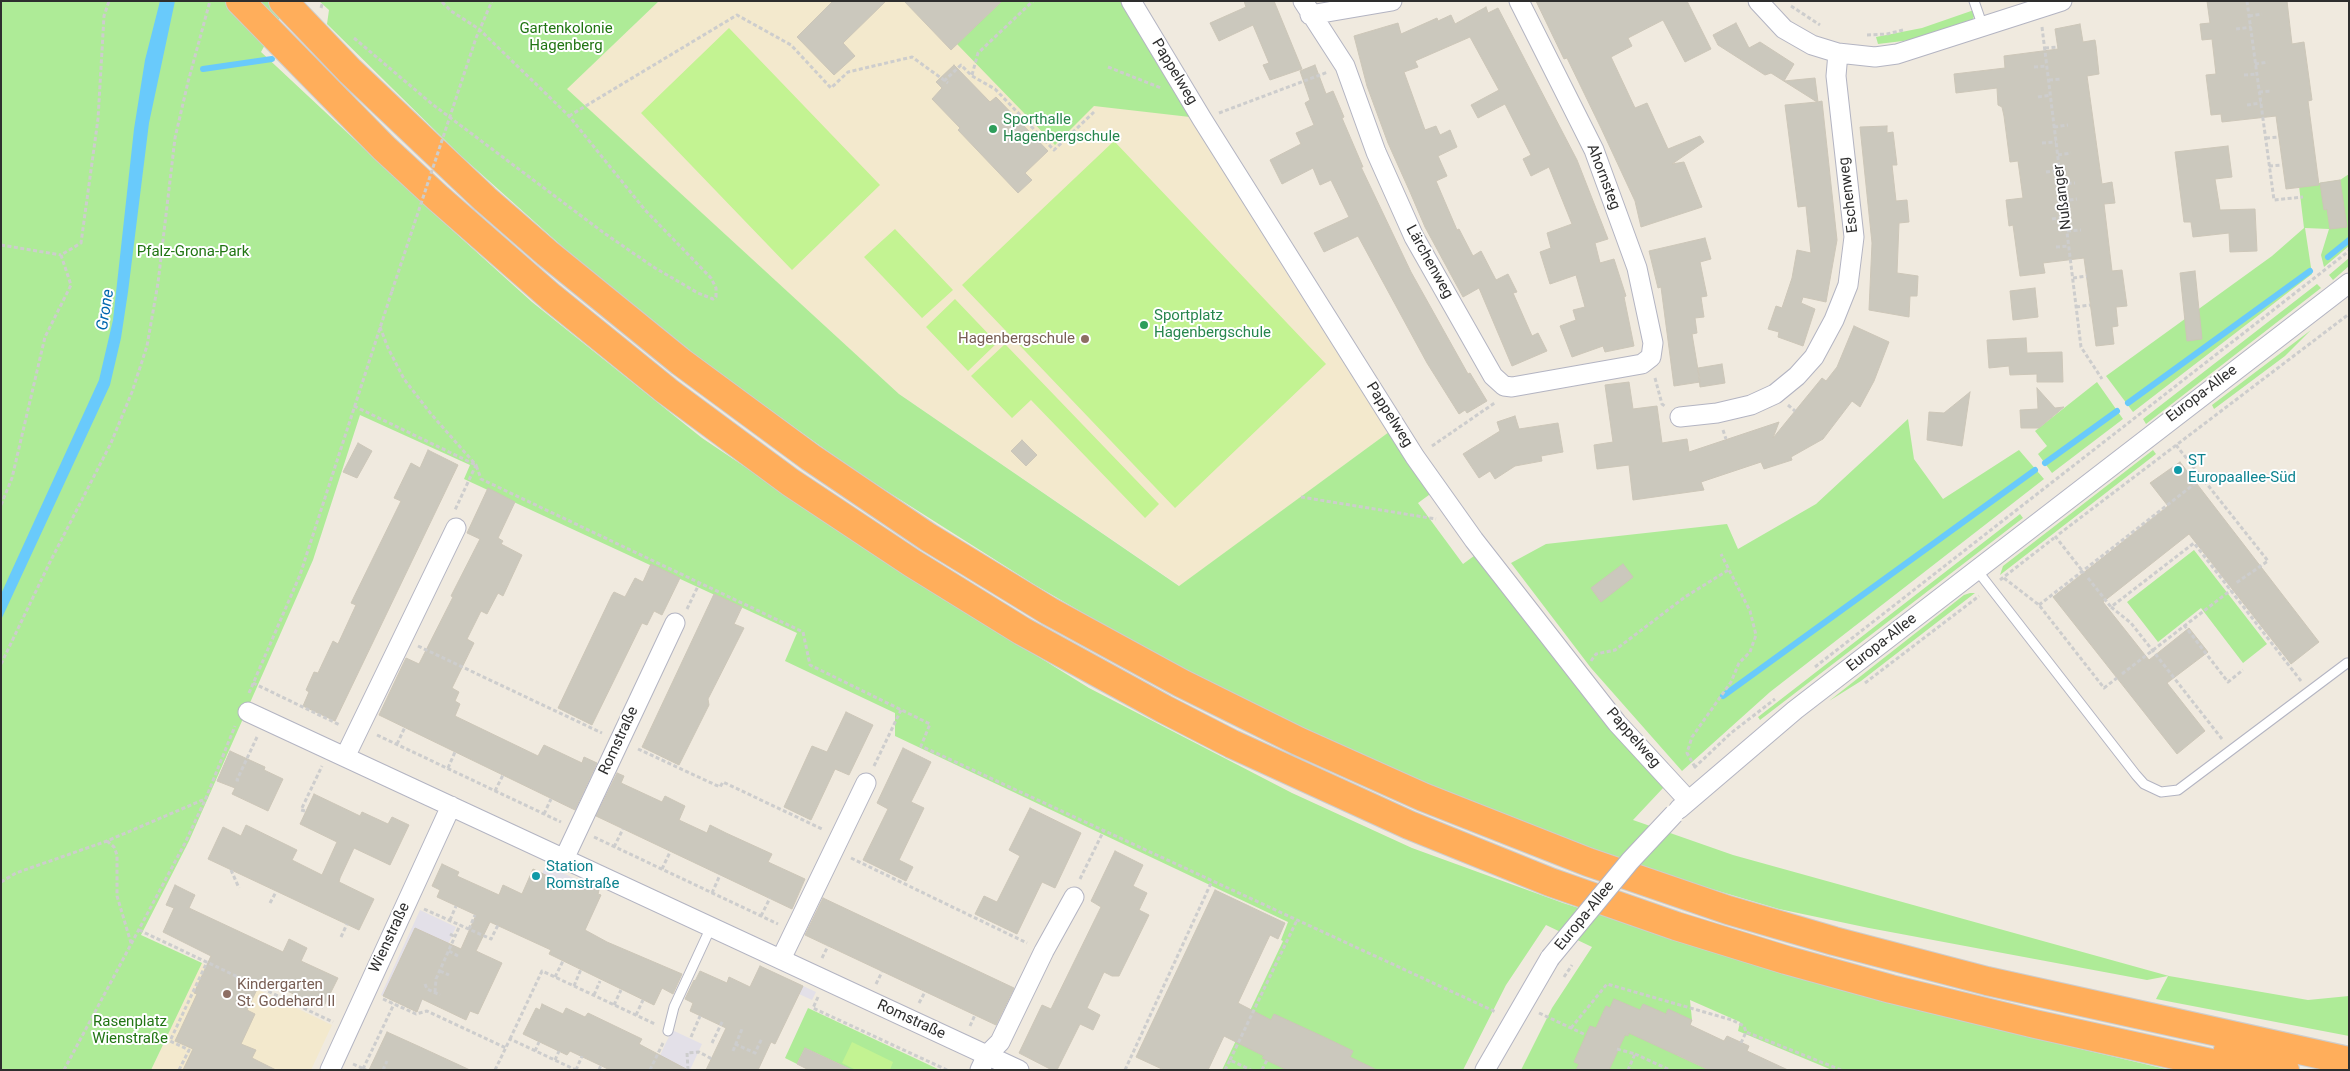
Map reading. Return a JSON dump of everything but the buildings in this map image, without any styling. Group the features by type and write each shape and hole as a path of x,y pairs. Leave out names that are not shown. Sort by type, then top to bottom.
{"highway":[{"path":"240,1 384,148 487,242 586,326 667,391 790,482 920,568 1022,631 1164,709 1232,744 1409,825 1550,882 1666,922 1786,960 1891,989 2035,1024 2242,1070"},
{"path":"287,6 383,102 485,198 547,253 681,362 781,436 873,500 1006,585 1111,645 1226,705 1369,774 1483,822 1579,859 1710,904 1834,942 1946,971 2120,1012 2349,1060"},
{"path":"2120,1012 2285,1070"}],"street":[{"name":"Pappelweg","path":"1131,1 1202,119 1415,457 1462,523 1617,723 1688,800"},
{"path":"1306,8 1392,1"},
{"name":"Ahornsteg","path":"1520,1 1594,150 1637,268 1653,343 1651,357 1648,362"},
{"path":"1758,1 1784,29 1812,46 1838,53 1875,58 1897,54 1983,28 2062,1"},
{"name":"Lärchenweg","path":"1306,8 1345,66 1376,152 1414,237 1493,376 1504,386"},
{"name":"Eschenweg","path":"1680,417 1717,413 1751,405 1775,394 1797,376 1814,357 1834,320 1848,285 1854,237 1837,84 1838,53"},
{"name":"Europa-Allee","path":"1485,1070 1550,958 1630,861 1688,800 1795,710 2349,283"},
{"path":"1504,386 1540,383 1632,367 1648,362"},
{"path":"337,754 356,733 456,528"},
{"name":"Romstraße","path":"564,859 675,623"},
{"name":"Romstraße","path":"244,710 826,980 984,1062 1019,1070"},
{"path":"781,959 866,783"},
{"name":"Wienstraße","path":"330,1070 451,806"},
{"path":"984,1062 1000,1042 1044,951 1074,897"}],"lane":[{"path":"1974,1 1983,28"},
{"path":"1976,569 2144,784 2156,791 2173,792 2347,663"},
{"path":"668,1031 674,1007 711,927"}],"path":[{"path":"1,245 61,255 81,243 98,119 104,16 109,1"},
{"path":"1,664 49,564 111,443 147,346 158,284 175,138 210,1"},
{"path":"350,34 432,104 604,233 655,268 698,293 712,299 716,297 716,288 711,278 645,210 568,116 479,29 451,11 441,1"},
{"path":"64,1070 139,930 206,798 300,575 479,29 492,1"},
{"path":"972,76 978,53 1033,1"},
{"path":"1786,1 1820,25"},
{"path":"2247,1 2274,200 2303,197"},
{"name":"Nußanger","path":"2039,9 2082,350 2102,379"},
{"path":"2249,16 2262,14"},
{"path":"568,116 737,15 791,45 831,88 848,72 912,57 948,83"},
{"path":"2236,29 2251,27"},
{"path":"2045,48 2058,47"},
{"path":"2255,64 2268,62"},
{"path":"944,81 961,65 972,76 995,89 1054,150 1094,112"},
{"path":"1202,119 1345,66"},
{"path":"2034,67 2047,66"},
{"path":"1108,67 1168,91"},
{"path":"2244,75 2257,74"},
{"path":"2049,80 2062,79"},
{"path":"2259,92 2272,91"},
{"path":"2038,97 2050,95"},
{"path":"2247,105 2261,103"},
{"path":"2054,127 2068,125"},
{"path":"2266,138 2279,136"},
{"path":"2042,143 2056,142"},
{"path":"2058,155 2071,153"},
{"path":"2269,166 2282,165"},
{"path":"2046,172 2060,170"},
{"path":"2061,184 2075,183"},
{"path":"2063,201 2077,199"},
{"path":"2052,219 2065,217"},
{"path":"2067,231 2081,230"},
{"path":"2056,247 2069,246"},
{"path":"1809,672 2349,251"},
{"path":"1,505 12,478 45,337 71,285 61,255"},
{"path":"2073,278 2087,276"},
{"path":"2076,307 2090,305"},
{"path":"1863,684 2349,314"},
{"path":"380,327 388,348 404,379 431,414 476,465 481,479 803,632 810,665 930,724 921,746 1497,1013 1521,1010"},
{"path":"1648,362 1654,374 1662,404 1680,417"},
{"path":"1415,457 1495,405 1504,386"},
{"path":"354,406 476,465"},
{"path":"2176,444 2268,561 2236,582"},
{"path":"456,528 453,514 476,465"},
{"path":"2039,605 2202,478"},
{"path":"1301,497 1462,523"},
{"path":"2111,607 2194,543 2231,588 2309,691"},
{"path":"1695,767 1687,753 1692,738 1731,682 1739,664 1750,652 1755,642 1756,634 1750,611 1721,554"},
{"path":"1580,675 1596,654 1615,650 1685,597 1730,569"},
{"path":"2003,578 2039,605 2104,688 2117,678"},
{"path":"2088,578 2111,607 2131,623 2231,750"},
{"path":"675,623 680,622 700,582"},
{"path":"2122,674 2231,588"},
{"path":"2184,626 2228,682 2243,670"},
{"path":"253,684 356,733"},
{"path":"1675,786 1731,734 1778,697"},
{"path":"866,783 901,710"},
{"path":"239,780 236,780 265,720"},
{"path":"397,744 405,727"},
{"path":"448,768 455,752"},
{"path":"305,811 301,810 337,754"},
{"path":"495,791 503,775"},
{"path":"1,882 16,873 107,841 206,798"},
{"path":"544,814 551,799"},
{"path":"614,847 623,828"},
{"path":"1074,897 1104,830"},
{"path":"107,841 114,847 117,855 117,896 131,944"},
{"path":"834,850 1044,951"},
{"path":"662,870 670,852"},
{"path":"231,870 239,888"},
{"path":"712,893 720,875"},
{"path":"1125,1070 1212,881"},
{"path":"270,903 276,892"},
{"path":"761,916 770,898"},
{"path":"407,901 491,939 498,925"},
{"path":"450,920 456,906"},
{"path":"469,929 475,915"},
{"path":"1226,1070 1297,920"},
{"path":"342,937 347,924"},
{"path":"435,992 436,979 460,926"},
{"path":"139,930 348,1029"},
{"path":"450,934 456,937"},
{"path":"449,951 458,956"},
{"path":"556,977 563,961"},
{"path":"180,1070 189,1050 170,1041 207,962"},
{"path":"574,986 581,969"},
{"path":"440,971 449,975"},
{"path":"495,1070 542,971 668,1031 650,1070"},
{"path":"826,980 813,1008 946,1070"},
{"path":"594,996 600,981"},
{"path":"425,984 427,988 440,995"},
{"path":"1571,1028 1607,984 1732,1020 1744,1026 1746,1032 1741,1043"},
{"path":"614,1005 621,990"},
{"path":"366,991 416,1014 427,1011 506,1048"},
{"path":"636,1015 643,1000"},
{"path":"363,1068 394,1004"},
{"path":"691,1037 700,1016"},
{"path":"1549,1018 1586,1035"},
{"path":"712,1043 723,1020"},
{"path":"732,1050 742,1029"},
{"path":"1746,1032 1841,1070"},
{"path":"735,1044 755,1053 762,1038"},
{"path":"510,1039 576,1070 582,1056"},
{"path":"535,1050 539,1042"},
{"path":"1617,1049 1635,1054 1670,1070"},
{"path":"555,1060 558,1051"},
{"path":"688,1070 687,1053 699,1052 712,1058"},
{"path":"1628,1070 1635,1054"},
{"path":"1230,1060 1251,1070"},
{"path":"1262,1070 1267,1060"},
{"path":"383,1070 387,1061"},
{"path":"599,1070 601,1065"}],"shaded area":[{"name":"Hagenbergschule","path":"659,1 1122,1 1190,117 1294,285 1389,432 1180,586 899,394 566,89"},
{"path":"546,865 599,890 596,898 599,900 591,917 572,908 537,885"},
{"path":"420,910 456,927 417,1012 381,995"},
{"name":"Kindergarten St. Godehard II","path":"202,963 332,1025 311,1070 151,1070"},
{"path":"760,966 816,992 812,1000 756,974"},
{"path":"672,1030 702,1044 690,1070 653,1070"}],"green space":[{"path":"1,1 289,1 261,52 431,211 532,302 702,438 906,575 1089,688 1292,793 1412,848 1563,903 1752,963 1979,1025 2170,1070 1832,1070 1738,1031 1740,1022 1690,1000 1692,1020 1677,1055 1709,1070 1521,1070 1552,1008 1592,947 1546,925 1506,985 1463,1070 1222,1070 1283,941 1281,940 1288,922 895,736 895,713 785,661 797,633 464,479 470,465 360,415 313,560 189,841 141,935 202,963 151,1070 1,1070"},
{"name":"Gartenkolonie Hagenberg","path":"319,1 659,1 567,89 899,394 1179,586 1389,432 1433,492 1418,503 1463,564 1478,553 1619,739 1664,787 1633,820 1733,855 2169,976 2308,1000 2349,996 2349,1036 2156,999 2168,976 2147,980 1869,928 1779,909 1661,874 1596,851 1404,774 1287,720 1145,649 1035,585 855,471 694,355 584,266 460,155 327,24 329,10"},
{"path":"1002,1 1122,1 1190,117 1094,106 1055,145 957,44"},
{"path":"1974,10 1975,14 1972,21 1919,39 1878,44 1876,37 1922,28"},
{"path":"729,28 880,185 792,270 641,113"},
{"name":"Sportplatz Hagenbergschule","path":"1114,141 1326,364 1175,508 962,285"},
{"path":"2349,174 2349,246 2324,267 2321,255 2329,229 2305,228 2312,274 2133,412 2106,376 2272,256 2304,228 2299,186 2340,180"},
{"path":"895,229 953,290 922,318 864,257"},
{"path":"2349,258 2349,266 2333,280 2329,275"},
{"path":"2317,284 2321,288 2146,424 2143,419"},
{"path":"955,299 997,343 968,371 926,327"},
{"path":"2311,330 2285,356 2214,409 2212,405"},
{"path":"1005,344 1159,504 1145,518 1031,400 1012,418 971,376"},
{"path":"2097,382 2123,419 2052,473 2038,454 2047,446 2035,431"},
{"path":"1908,419 1914,459 1943,499 2019,450 2044,479 1770,692 1682,771 1591,668 1511,563 1546,544 1727,524 1738,549 1816,504"},
{"path":"2153,450 2156,454 2000,575 2003,566"},
{"path":"2020,514 2023,518 1760,720 1758,717"},
{"path":"2194,550 2267,644 2243,663 2201,608 2158,642 2127,602"},
{"path":"1975,593 1861,681 1829,701 1964,595"},
{"path":"808,1008 940,1070 852,1070 805,1048 797,1064 785,1058"},
{"path":"852,1042 893,1062 890,1070 856,1070 842,1063"}],"water":[{"path":"160,1 175,1 149,123 128,292 121,338 110,385 1,620 1,594 99,380 113,320 134,129 145,60"}],"waterway":[{"path":"203,69 272,59"},
{"path":"2328,257 2349,240"},
{"path":"2128,403 2310,271"},
{"path":"2045,463 2117,411"},
{"path":"1723,696 2035,470"}],"place":[{"name":"Sporthalle Hagenbergschule","path":"993,129"},
{"name":"Sportplatz Hagenbergschule","path":"1144,325"},
{"name":"Hagenbergschule","path":"1085,339"},
{"name":"ST Europaallee-Süd","path":"2178,470"},
{"name":"Station Romstraße","path":"536,876"},
{"name":"Kindergarten St. Godehard II","path":"227,994"}],"park label":[{"name":"Pfalz-Grona-Park","path":"193,252"},
{"name":"Rasenplatz Wienstraße","path":"130,1030"}],"water label":[{"name":"Grone","path":"106,310"}]}
